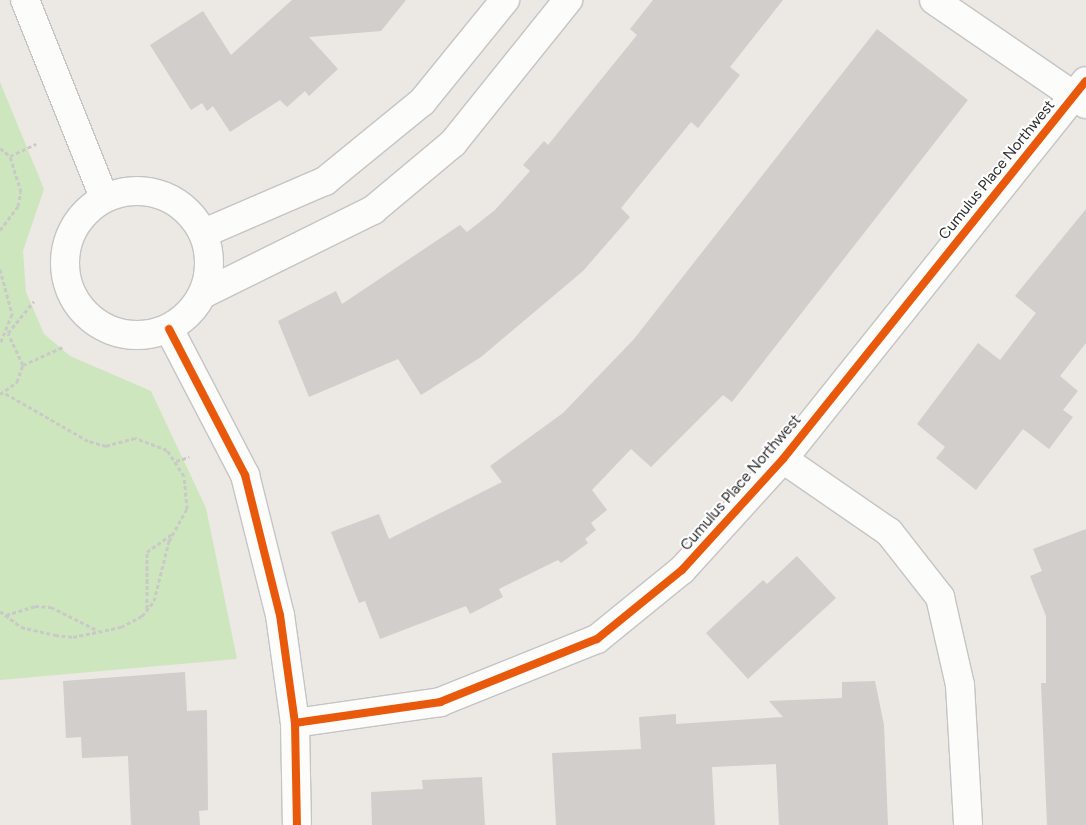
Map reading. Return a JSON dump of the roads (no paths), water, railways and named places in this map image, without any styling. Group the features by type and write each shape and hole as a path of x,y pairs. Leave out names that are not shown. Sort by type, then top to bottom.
{"street":[{"path":"25,0 104,198"},
{"path":"204,234 325,181 422,102 505,0"},
{"path":"203,294 373,210 454,143 568,0"},
{"path":"934,0 1082,94"},
{"name":"Cumulus Place Northwest","path":"294,723 440,702 597,639 682,570 783,459 1082,94"},
{"path":"133,190 152,192 176,202 204,234 210,266 203,294 188,315 169,329 132,336 108,330 88,317 70,293 65,270 67,243 82,216 104,198 133,190"},
{"path":"169,329 245,475 280,615 294,723 297,825"},
{"path":"783,459 889,532 940,597 960,685 968,825"}]}
